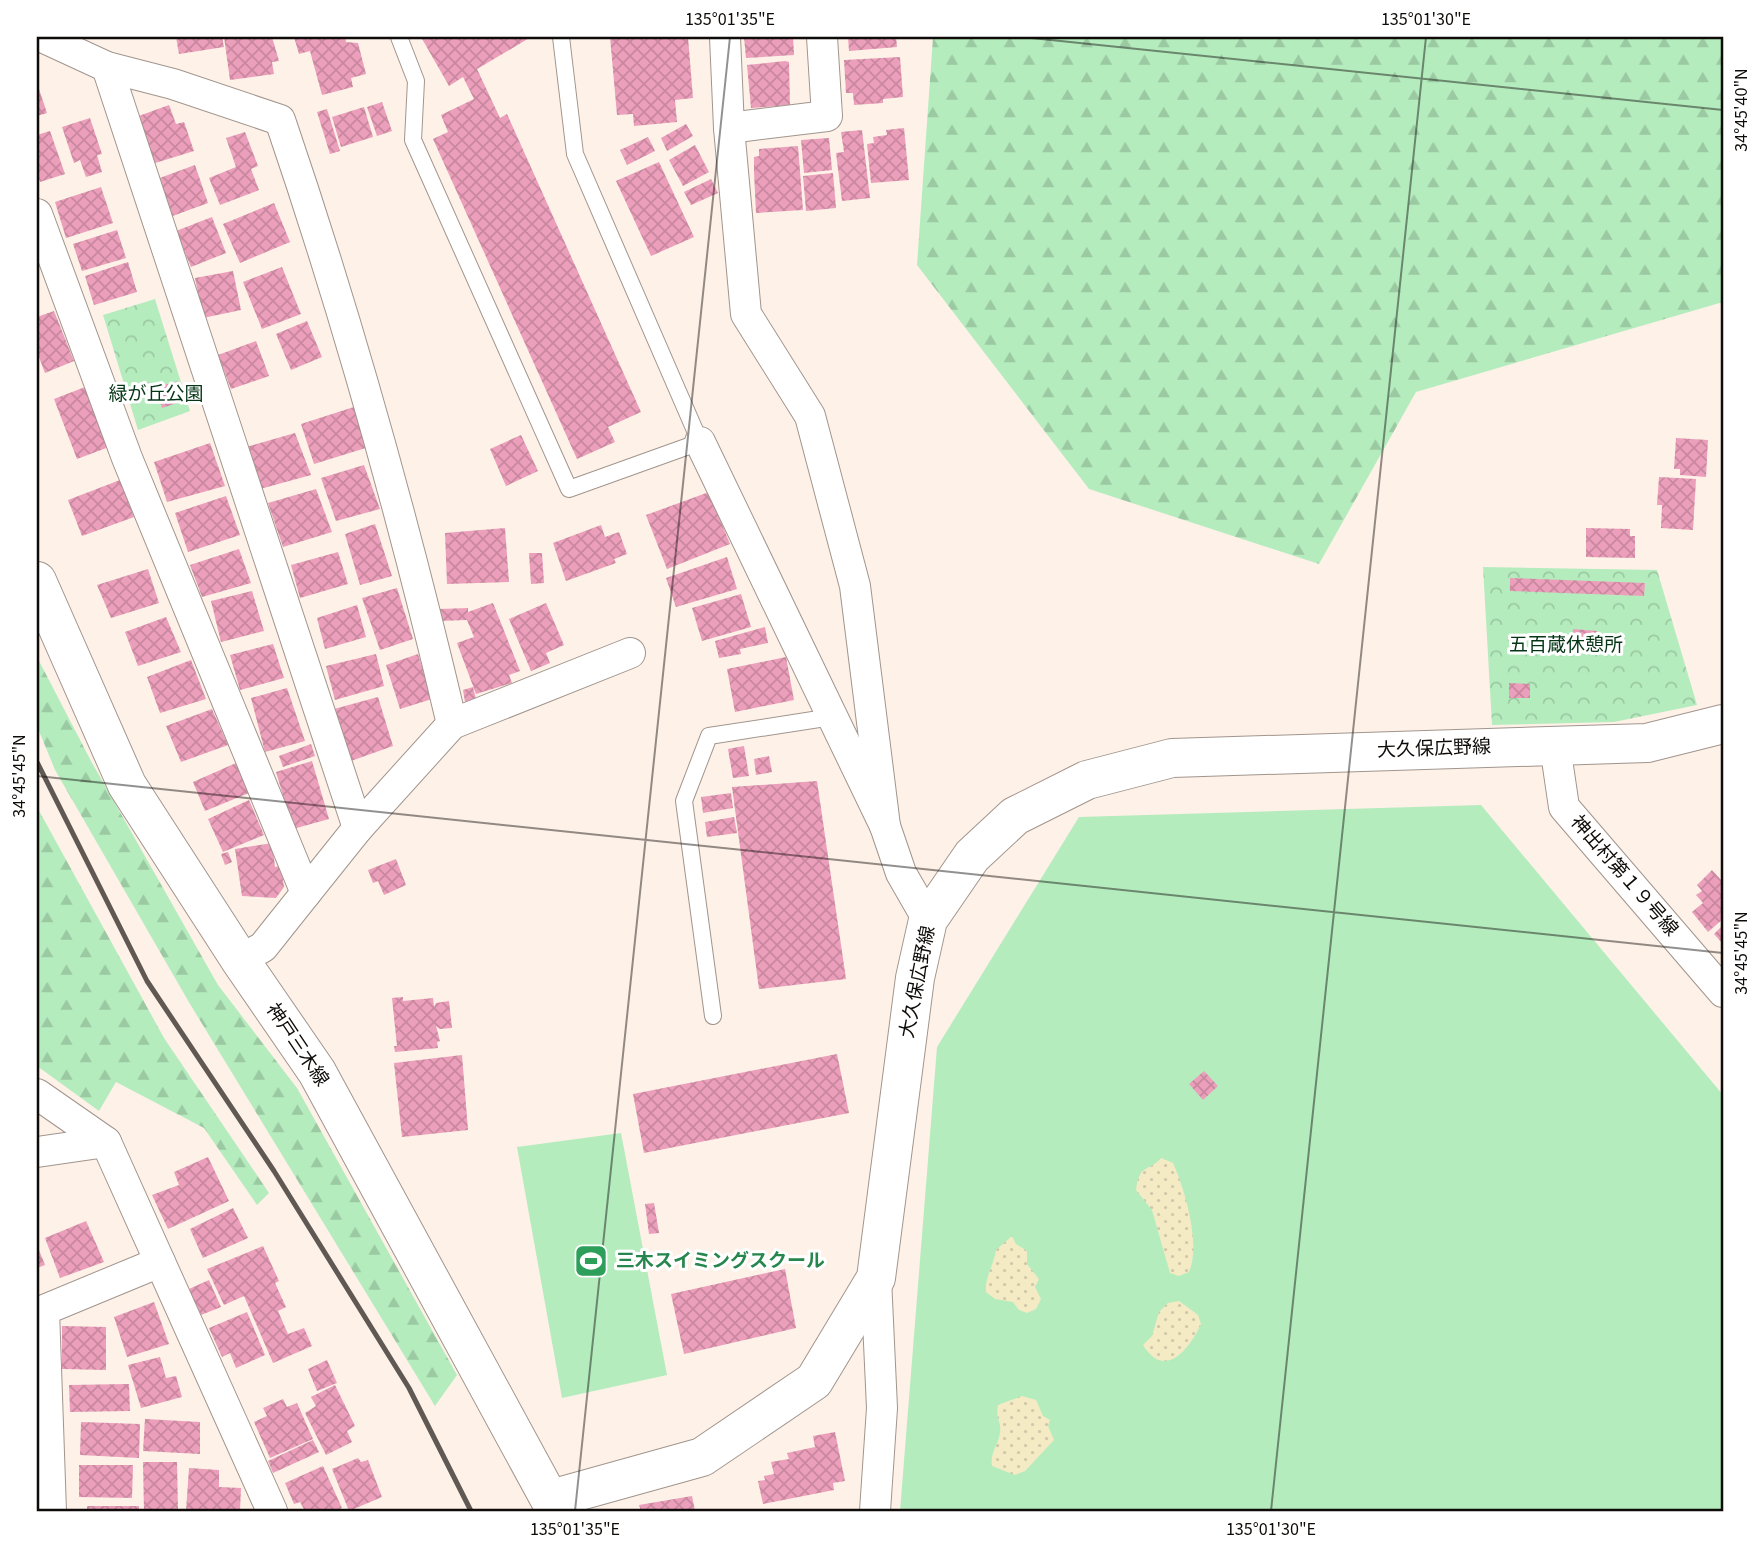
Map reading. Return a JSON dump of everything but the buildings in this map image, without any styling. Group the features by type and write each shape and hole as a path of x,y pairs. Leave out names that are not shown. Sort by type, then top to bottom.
{"street":[{"path":"42,37 107,67 173,84 280,120 360,371 421,590 452,724"},
{"path":"725,37 729,128 746,314 810,416 855,586 885,826"},
{"path":"729,128 827,116 822,37"},
{"path":"107,67 358,828"},
{"path":"37,214 127,458 306,893"},
{"path":"700,442 885,826 901,873 928,920"},
{"name":"神戸三木線","path":"37,581 127,785 240,960 317,1072 553,1505"},
{"path":"240,960 263,947 358,828 452,724 630,653"},
{"name":"大久保広野線","path":"553,1505 702,1457 814,1381 876,1278 915,978 928,920 972,856 1015,816 1087,780 1172,758 1647,743 1723,724"},
{"name":"神出村第１９号線","path":"1555,746 1564,807 1723,992"},
{"path":"37,1094 106,1142 272,1511"},
{"path":"37,1152 106,1142"},
{"path":"51,1511 44,1310 160,1262"},
{"path":"875,1511 882,1408 876,1278"}],"lane":[{"path":"399,37 415,81 413,140 569,489 700,442 575,154 561,37"},
{"path":"713,1016 684,801 709,736 832,716"}],"green space":[{"path":"933,37 1723,37 1723,302 1416,392 1319,564 1089,489 917,265"},
{"name":"緑が丘公園","path":"155,299 190,411 138,430 103,315"},
{"name":"五百蔵休憩所","path":"1483,567 1657,570 1697,705 1614,722 1492,725"},
{"path":"37,657 91,761 218,985 297,1088 457,1375 435,1406 190,1004 55,770 37,726"},
{"path":"1481,805 1723,1095 1723,1511 900,1511 937,1047 1079,817"},
{"path":"37,807 164,1038 269,1193 257,1205 204,1128 116,1082 99,1111 37,1066"},
{"name":"三木スイミングスクール","path":"621,1133 667,1375 562,1398 517,1147"}],"sand":[{"path":"1161,1158 1173,1163 1190,1217 1192,1260 1189,1272 1179,1276 1170,1273 1152,1210 1136,1190 1142,1172"},
{"path":"1012,1236 1016,1244 1027,1251 1027,1264 1039,1279 1035,1287 1041,1299 1036,1309 1027,1313 1019,1310 1013,1302 995,1299 986,1292 986,1282 996,1250"},
{"path":"1179,1301 1198,1315 1201,1324 1184,1351 1168,1361 1160,1360 1151,1355 1143,1345 1152,1336 1159,1312 1168,1303"},
{"path":"1022,1396 1036,1400 1043,1416 1050,1420 1048,1426 1054,1440 1025,1471 1015,1475 992,1466 992,1461 1000,1433 998,1405"}],"railway":[{"path":"37,762 147,981 274,1171 409,1388 471,1511"}],"place":[{"name":"三木スイミングスクール","path":"591,1261"}]}
